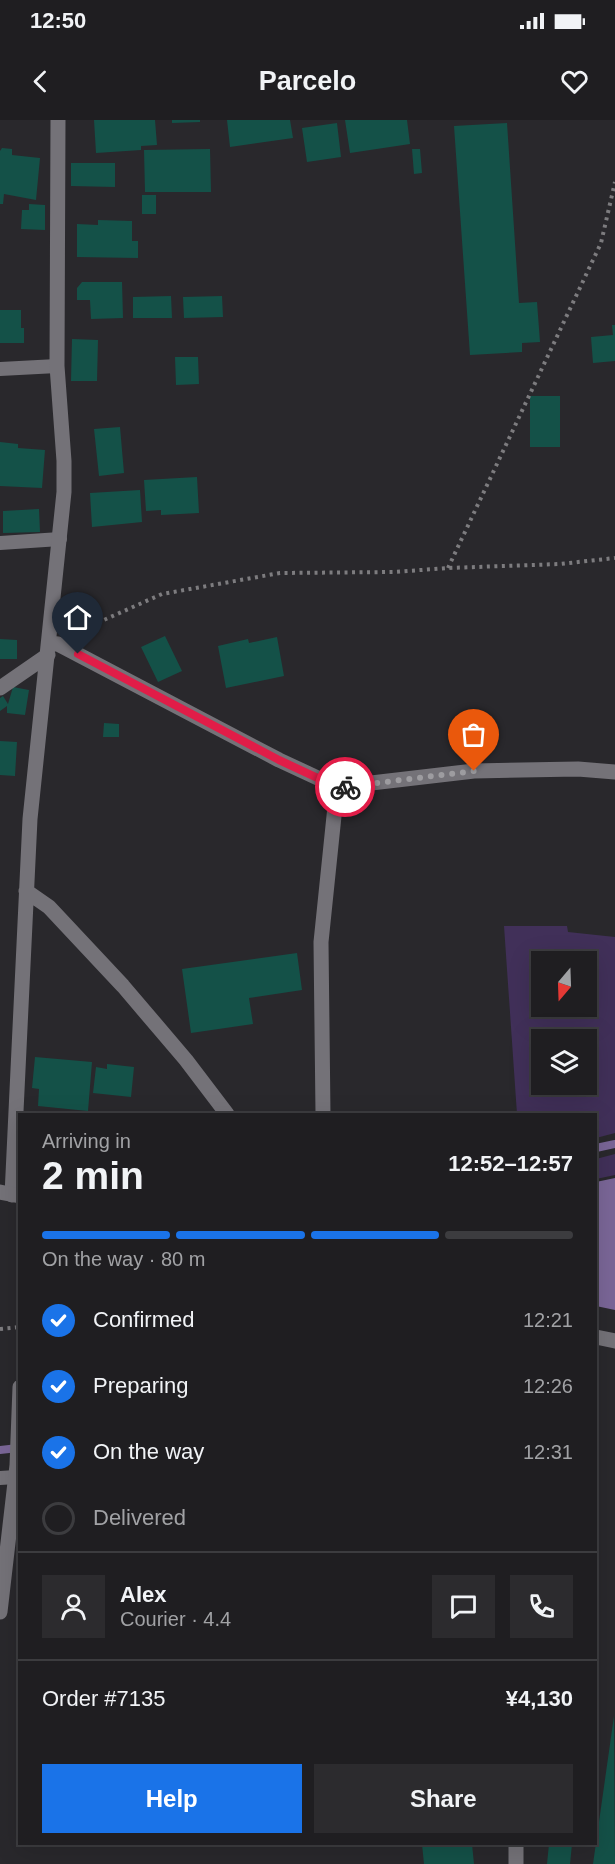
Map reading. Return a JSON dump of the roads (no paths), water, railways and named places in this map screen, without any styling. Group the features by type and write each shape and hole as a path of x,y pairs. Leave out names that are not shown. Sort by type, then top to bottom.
{"street":[{"path":"11,1194 30,819 52,647 64,461 57,366 58,120"},
{"path":"0,688 52,647"},
{"path":"52,647 337,787 474,771 578,769 615,772"},
{"path":"323,1113 321,942 337,787"},
{"path":"26,891 49,907 123,986 186,1060 226,1113"},
{"path":"597,1336 615,1341"},
{"path":"0,1612 17,1471 18,1439"},
{"path":"516,1845 516,1864"}],"lane":[{"path":"0,369 57,366"},
{"path":"0,543 60,539"},
{"path":"0,1478 17,1471"}],"waterway":[{"path":"597,1148 615,1144"},
{"path":"0,1450 18,1448"}]}
